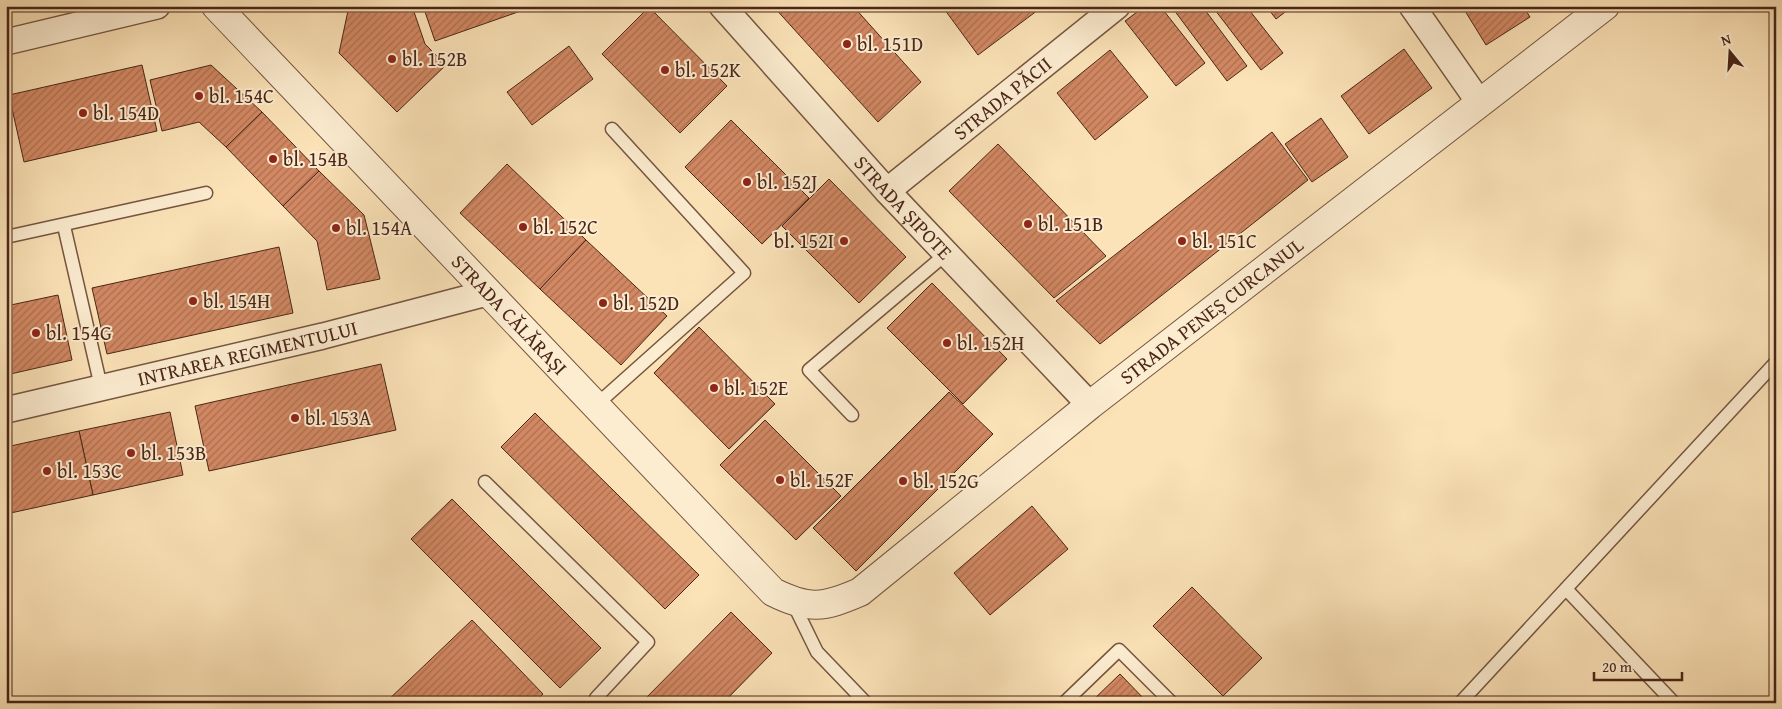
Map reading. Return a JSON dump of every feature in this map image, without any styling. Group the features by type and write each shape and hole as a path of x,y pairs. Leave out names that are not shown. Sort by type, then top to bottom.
{"street":[{"path":"6,42 156,6"},
{"name":"STRADA CĂLĂRAȘI","path":"216,6 773,592 803,604"},
{"name":"STRADA ȘIPOTE","path":"722,6 887,191 1090,405"},
{"name":"STRADA PĂCII","path":"887,191 1117,6"},
{"path":"1412,6 1479,102"},
{"name":"STRADA PENEȘ CURCANUL","path":"803,604 838,602 860,592 1090,405 1479,102 1591,11"},
{"name":"INTRAREA REGIMENTULUI","path":"6,410 323,336 487,293"}],"lane":[{"path":"595,406 744,273 612,129"},
{"path":"6,237 64,226 206,193"},
{"path":"64,226 101,388"},
{"path":"852,414 809,370 946,254"},
{"path":"1460,703 1776,362"},
{"path":"485,482 648,642 596,698 601,703"},
{"path":"1566,589 1674,703"},
{"path":"803,604 817,652 866,703"},
{"path":"1064,703 1119,650 1172,703"}],"building":[{"name":"bl. 152B","path":"349,6 412,6 425,44 446,65 397,112 339,53"},
{"path":"423,6 535,6 435,41"},
{"name":"bl. 151D","path":"773,6 853,6 921,82 878,122"},
{"path":"942,6 1029,6 1034,13 978,55"},
{"path":"1029,6 1044,6 1034,13"},
{"path":"1145,6 1160,6 1205,63 1176,86 1125,21"},
{"path":"1171,6 1202,6 1247,66 1227,81"},
{"path":"1212,6 1246,6 1283,53 1261,70"},
{"path":"1266,6 1293,6 1276,19"},
{"path":"1462,6 1523,6 1530,17 1486,45"},
{"name":"bl. 152K","path":"649,7 727,86 680,133 602,54"},
{"path":"569,46 593,79 532,125 507,92"},
{"path":"1404,49 1432,88 1369,134 1341,96"},
{"path":"1110,50 1148,97 1095,140 1057,93"},
{"name":"bl. 154D","path":"142,65 157,131 24,162 9,95"},
{"name":"bl. 154C","path":"211,65 262,112 226,147 199,122 162,131 150,80"},
{"name":"bl. 154B","path":"262,112 319,171 283,206 226,147"},
{"path":"1321,118 1348,157 1312,182 1285,144"},
{"name":"bl. 152J","path":"731,120 809,198 762,244 685,167"},
{"name":"bl. 151C","path":"1272,132 1308,180 1100,344 1056,301"},
{"name":"bl. 151B","path":"998,144 1106,256 1054,298 949,191"},
{"name":"bl. 152C","path":"507,164 586,240 540,289 460,213"},
{"name":"bl. 154A","path":"319,171 364,215 380,279 327,290 317,241 283,206"},
{"name":"bl. 152I","path":"829,179 906,257 859,303 782,226"},
{"name":"bl. 152D","path":"586,240 667,316 621,365 540,289"},
{"name":"bl. 154H","path":"279,247 293,313 107,354 92,288"},
{"name":"bl. 152H","path":"932,283 1007,359 963,404 887,328"},
{"name":"bl. 154G","path":"58,295 72,360 6,375 6,306"},
{"name":"bl. 152E","path":"699,327 775,404 729,449 654,373"},
{"name":"bl. 153A","path":"381,364 396,430 209,471 195,406"},
{"name":"bl. 152G","path":"949,392 993,434 856,571 813,528"},
{"name":"bl. 153B","path":"170,412 183,475 93,495 79,431"},
{"path":"535,413 699,575 665,609 501,447"},
{"name":"bl. 152F","path":"765,420 841,496 796,540 720,465"},
{"name":"bl. 153C","path":"79,431 93,495 6,514 6,447"},
{"path":"452,499 601,648 560,688 411,539"},
{"path":"1032,506 1068,549 990,615 954,573"},
{"path":"1192,587 1262,658 1223,696 1153,626"},
{"path":"731,612 772,653 723,703 641,703"},
{"path":"472,620 543,694 534,703 385,703"},
{"path":"1120,674 1148,703 1090,703"}],"place":[{"name":"bl. 151D","path":"847,44"},
{"name":"bl. 152B","path":"392,59"},
{"name":"bl. 152K","path":"665,70"},
{"name":"bl. 154C","path":"199,96"},
{"name":"bl. 154D","path":"83,113"},
{"name":"bl. 154B","path":"273,159"},
{"name":"bl. 152J","path":"747,182"},
{"name":"bl. 151B","path":"1028,224"},
{"name":"bl. 152C","path":"523,227"},
{"name":"bl. 154A","path":"336,228"},
{"name":"bl. 152I","path":"844,241"},
{"name":"bl. 151C","path":"1182,241"},
{"name":"bl. 154H","path":"193,301"},
{"name":"bl. 152D","path":"603,303"},
{"name":"bl. 154G","path":"36,333"},
{"name":"bl. 152H","path":"947,343"},
{"name":"bl. 152E","path":"714,388"},
{"name":"bl. 153A","path":"295,418"},
{"name":"bl. 153B","path":"131,453"},
{"name":"bl. 153C","path":"47,471"},
{"name":"bl. 152F","path":"780,480"},
{"name":"bl. 152G","path":"903,481"}]}
